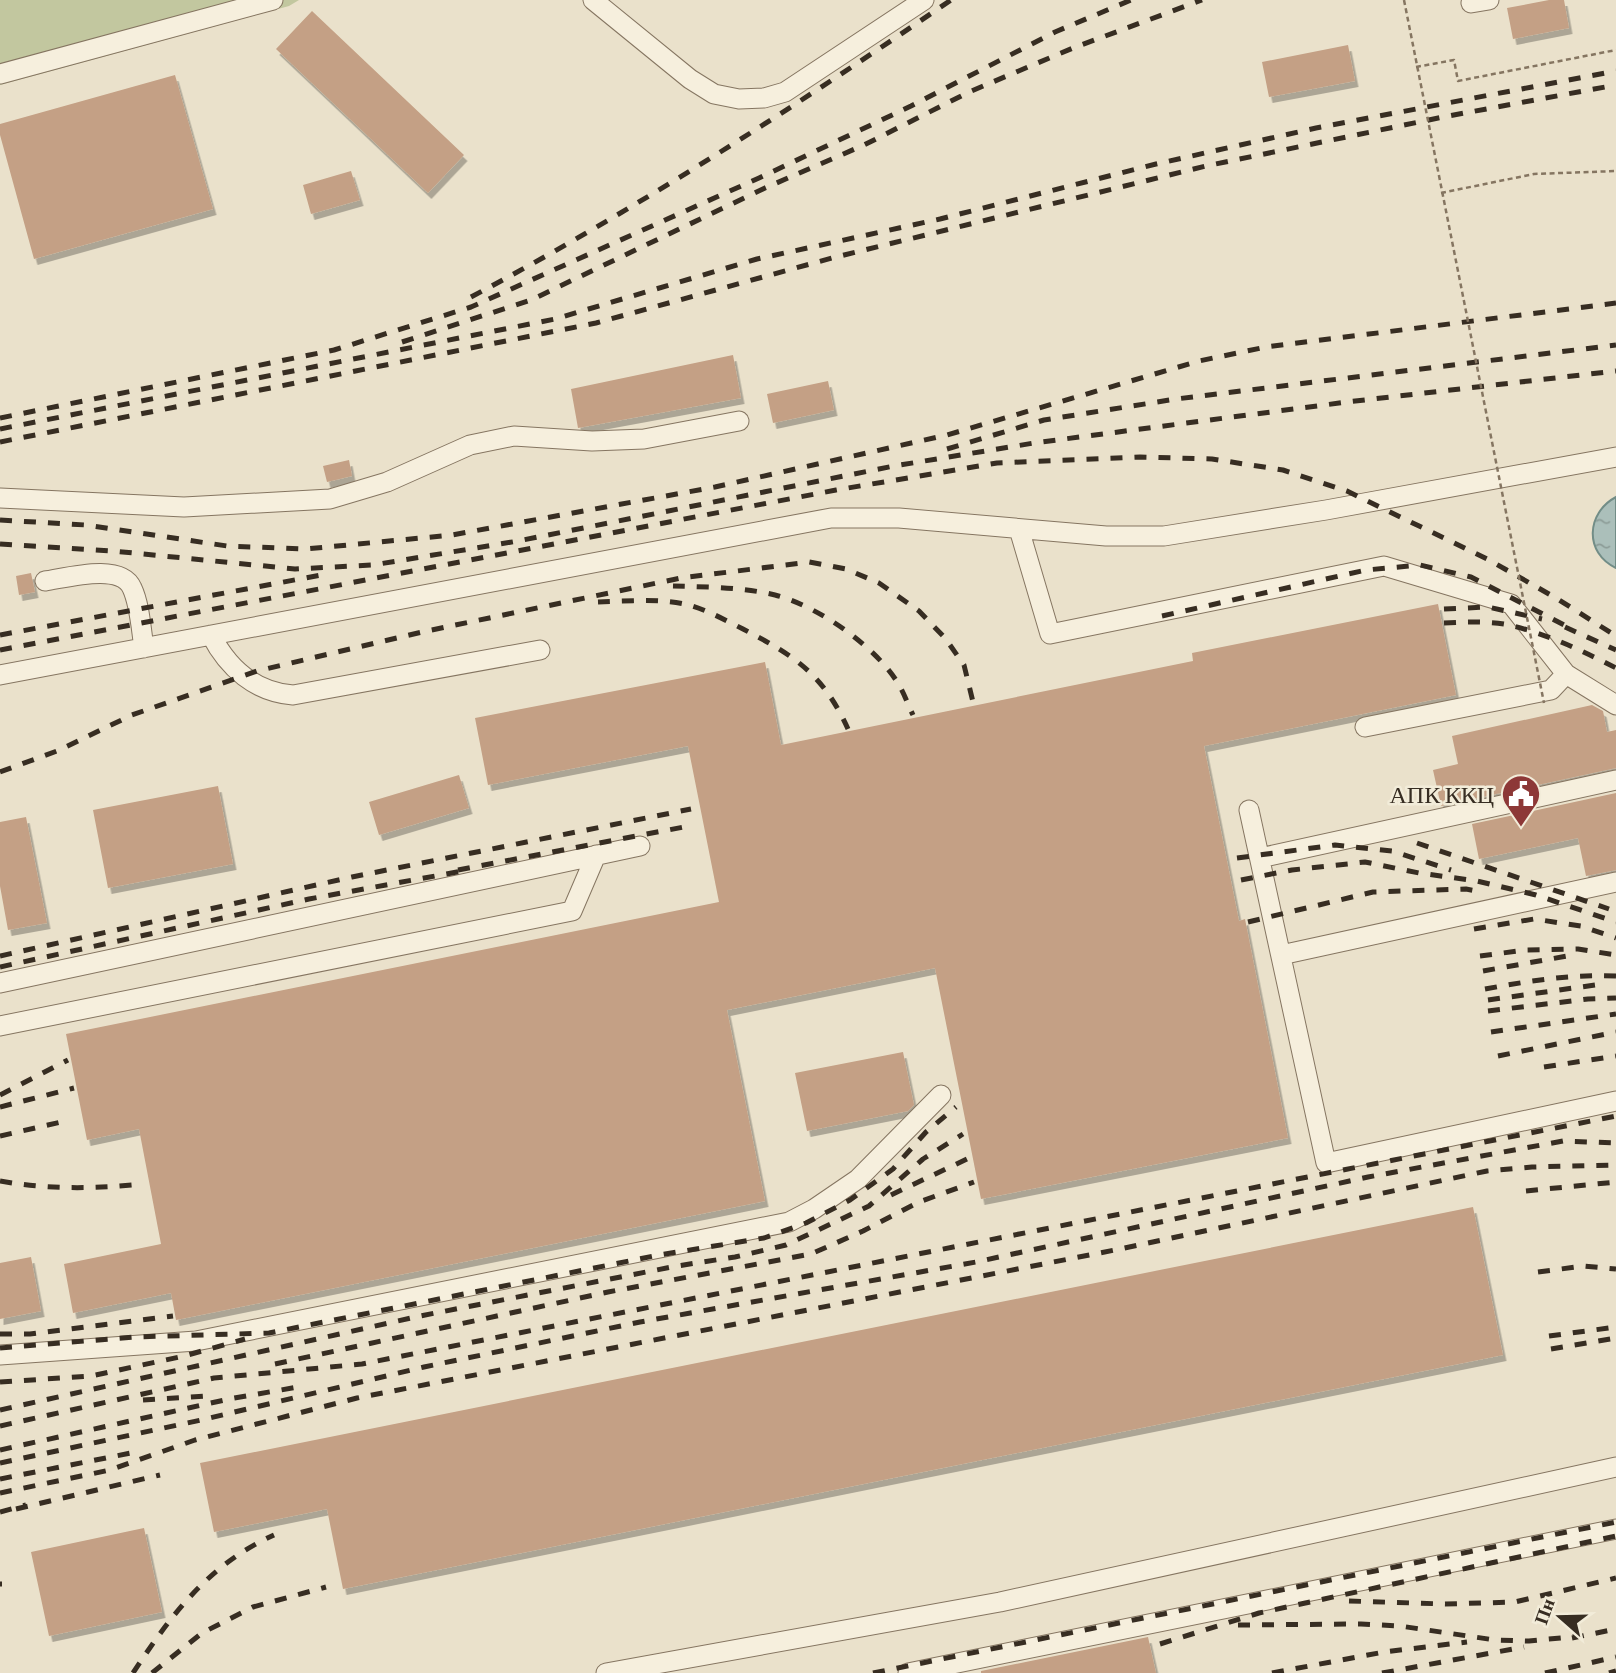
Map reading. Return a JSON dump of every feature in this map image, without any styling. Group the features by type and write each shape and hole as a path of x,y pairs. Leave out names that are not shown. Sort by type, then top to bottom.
{"street":[{"path":"0,74 273,0"},
{"path":"593,0 690,79 714,93 739,99 764,98 785,92 924,0"},
{"path":"0,498 184,507 330,499 387,482 470,445 514,436 592,441 644,439 739,421"},
{"path":"0,675 831,518 899,518 1105,536 1164,536 1326,510 1616,457"},
{"path":"1019,529 1050,634 1384,566 1511,604 1566,674 1616,705"},
{"path":"45,581 108,572 120,575 133,588 144,648"},
{"path":"211,635 226,661 249,681 271,691 293,695 540,650"},
{"path":"1365,727 1551,690 1566,674"},
{"path":"1260,858 1616,780"},
{"path":"1249,810 1326,1163 1616,1101"},
{"path":"0,983 639,846"},
{"path":"0,1026 572,911 596,855"},
{"path":"1281,955 1616,883"},
{"path":"0,1355 195,1341 789,1222 814,1209 858,1179 941,1095"},
{"path":"606,1673 1000,1602 1616,1467"},
{"path":"908,1673 1616,1528"}],"path":[{"path":"1404,0 1544,703"},
{"path":"1416,67 1454,60 1458,81 1616,50"},
{"path":"1441,193 1534,174 1616,170"}],"green space":[{"path":"0,0 299,0 289,6 0,85"}],"water":[{"path":"1616,497 1616,568 1598,553 1593,533 1599,513"}],"building":[{"path":"1564,0 1569,28 1513,39 1507,8"},
{"path":"312,11 464,155 428,193 276,49"},
{"path":"1348,45 1355,81 1269,97 1262,62"},
{"path":"175,75 213,209 34,259 0,135 0,124"},
{"path":"351,171 360,200 311,214 303,185"},
{"path":"733,355 741,398 578,428 571,389"},
{"path":"828,381 834,410 773,423 767,394"},
{"path":"349,460 352,476 327,482 323,466"},
{"path":"31,573 35,592 19,595 16,576"},
{"path":"1438,604 1456,695 1204,746 1239,921 1245,919 1288,1138 981,1199 935,968 727,1010 765,1201 176,1320 171,1293 73,1313 64,1264 161,1244 139,1129 87,1140 66,1034 719,902 688,746 488,785 475,718 765,662 781,745 1193,661 1192,653"},
{"path":"1592,705 1603,711 1607,732 1616,730 1616,768 1441,806 1433,770 1458,764 1452,736"},
{"path":"459,775 469,808 379,835 369,802"},
{"path":"218,786 233,864 108,888 93,810"},
{"path":"1616,793 1616,870 1586,876 1578,838 1479,859 1472,824"},
{"path":"26,817 47,923 8,930 0,886 0,822"},
{"path":"903,1052 914,1105 908,1111 807,1131 795,1073"},
{"path":"1473,1207 1503,1355 343,1589 327,1509 214,1532 200,1463"},
{"path":"31,1257 41,1311 0,1319 0,1263"},
{"path":"144,1528 162,1612 49,1636 31,1552"},
{"path":"1148,1637 1156,1673 981,1673 981,1671"}],"railway":[{"path":"471,297 594,228 715,155 951,0"},
{"path":"0,418 334,350 471,307 759,178 911,106 1055,32 1131,0"},
{"path":"402,342 531,300 765,188 864,145 969,92 1073,48 1202,0"},
{"path":"0,429 555,319 757,259 940,219 1156,164 1316,128 1616,71"},
{"path":"0,442 596,323 832,258 1206,166 1443,117 1616,85"},
{"path":"0,520 86,525 227,546 306,549 452,535 715,487 947,435 1199,361 1266,347 1616,303"},
{"path":"947,449 1044,420 1176,399 1616,345"},
{"path":"0,544 113,551 295,569 373,565 518,541 894,466 1034,443 1347,402 1616,371"},
{"path":"0,650 836,490 997,463 1140,457 1212,459 1283,470 1347,491 1489,560 1616,636"},
{"path":"0,772 57,751 132,715 257,671 422,632 681,578 809,562 846,569 879,583 919,611 945,638 964,665 973,702"},
{"path":"1162,616 1366,570 1420,565 1471,577 1572,629"},
{"path":"0,635 321,575"},
{"path":"673,586 762,592 809,608 845,630 876,656 899,685 913,715"},
{"path":"598,602 644,600 689,605 743,629 778,648 806,668 828,694 848,729"},
{"path":"1444,609 1488,607 1542,619"},
{"path":"1444,623 1489,622 1519,627 1562,642 1616,668"},
{"path":"1565,627 1616,650"},
{"path":"0,956 352,877 691,809"},
{"path":"458,870 689,826"},
{"path":"1417,843 1609,909"},
{"path":"1237,858 1335,845 1392,851 1451,870"},
{"path":"1241,880 1292,870 1365,862 1477,881 1536,895 1616,922"},
{"path":"0,967 309,899 468,870"},
{"path":"1248,922 1373,892 1466,889 1482,892"},
{"path":"1474,929 1534,919 1581,926 1616,938"},
{"path":"1480,956 1526,950 1578,949 1616,955"},
{"path":"1483,971 1567,956"},
{"path":"1485,989 1566,977 1616,976"},
{"path":"1488,1000 1595,985"},
{"path":"1488,1011 1616,998"},
{"path":"1491,1032 1616,1014"},
{"path":"1498,1056 1616,1032"},
{"path":"1544,1067 1616,1056"},
{"path":"0,1095 68,1060"},
{"path":"0,1107 74,1088"},
{"path":"0,1348 134,1337 269,1333 659,1255 764,1238 806,1223 850,1200 893,1169 926,1132 956,1107"},
{"path":"0,1426 214,1378 362,1364 1616,1116"},
{"path":"0,1136 70,1120"},
{"path":"0,1410 420,1316 786,1245 869,1206 923,1159 963,1134"},
{"path":"0,1463 201,1420 424,1367 640,1322 976,1262 1368,1177 1563,1141 1616,1143"},
{"path":"891,1195 969,1158"},
{"path":"0,1493 110,1470 195,1440 357,1398 1120,1249 1487,1171 1616,1165"},
{"path":"0,1181 33,1186 132,1185"},
{"path":"275,1364 608,1292 811,1254 919,1202 974,1182"},
{"path":"1526,1191 1616,1182"},
{"path":"1538,1272 1584,1266 1616,1269"},
{"path":"0,1334 30,1334 173,1316"},
{"path":"1549,1336 1616,1327"},
{"path":"1551,1349 1616,1338"},
{"path":"0,1382 91,1376 184,1356 245,1339"},
{"path":"0,1450 229,1399 298,1387"},
{"path":"143,1400 205,1396"},
{"path":"0,1479 141,1451"},
{"path":"16,1509 160,1475"},
{"path":"0,1512 26,1505"},
{"path":"873,1673 1616,1522"},
{"path":"133,1673 193,1593 230,1561 274,1535"},
{"path":"1160,1644 1259,1613 1616,1536"},
{"path":"1349,1601 1445,1604 1515,1602 1616,1578"},
{"path":"152,1673 202,1633 253,1607 326,1587"},
{"path":"1238,1625 1400,1626 1495,1640 1529,1641 1580,1636"},
{"path":"1572,1638 1616,1629"},
{"path":"1272,1673 1384,1652 1467,1642"},
{"path":"1382,1673 1524,1647"},
{"path":"1545,1673 1616,1657"},
{"path":"1609,1673 1616,1671"}],"place":[{"name":"АПК ККЦ","path":"1521,828"}]}
